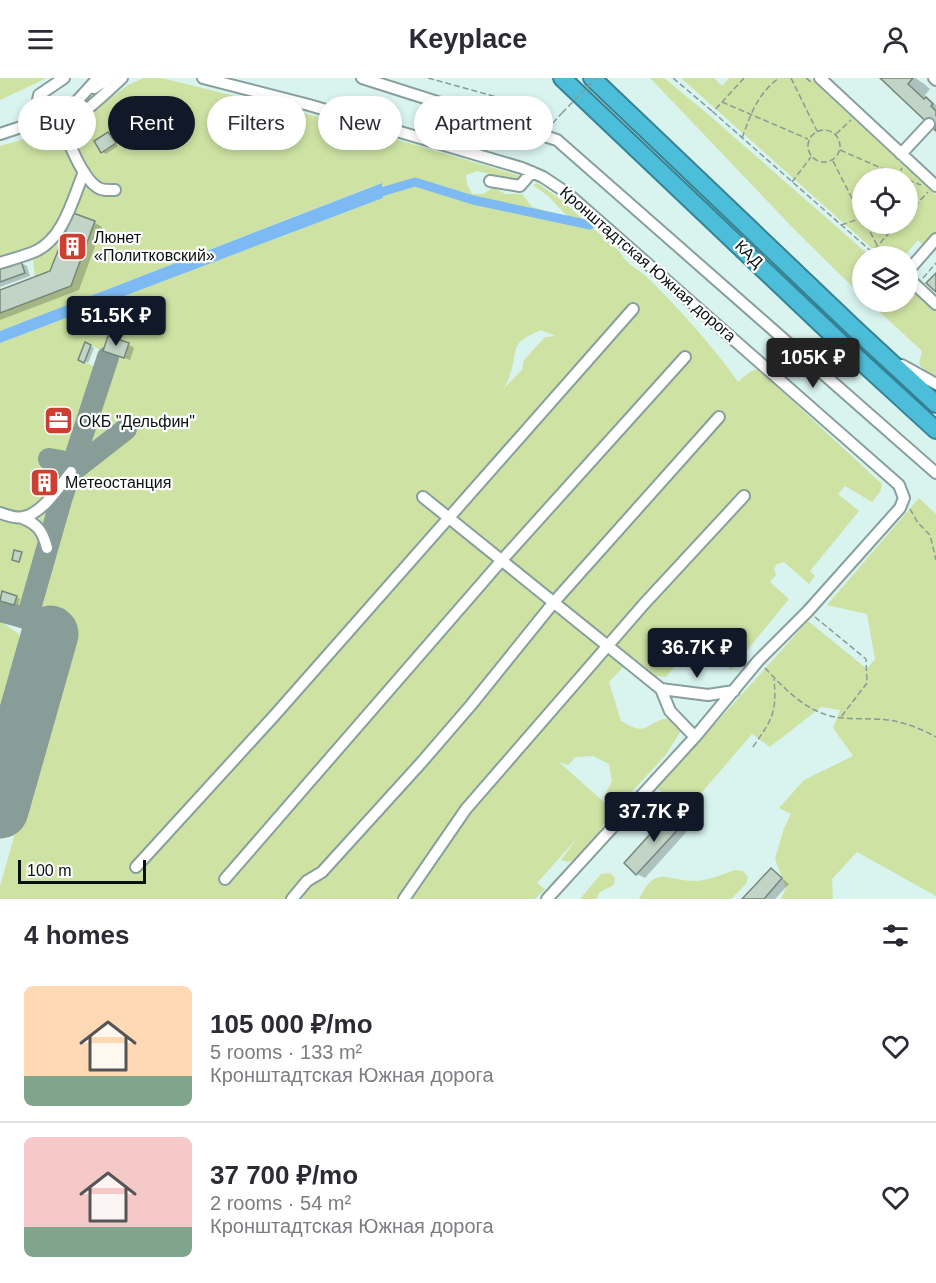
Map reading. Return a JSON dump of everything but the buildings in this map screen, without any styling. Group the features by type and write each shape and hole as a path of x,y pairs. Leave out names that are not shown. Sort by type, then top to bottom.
{"highway":[{"name":"КАД","path":"562,78 936,430"},
{"name":"КАД","path":"594,78 936,404"}],"street":[{"path":"39,96 64,78"},
{"path":"82,96 98,78"},
{"path":"84,96 109,78"},
{"path":"96,102 122,78"},
{"name":"Кронштадтская Южная дорога","path":"203,78 309,105 543,177 567,194 893,479 899,485 904,498"},
{"path":"363,78 557,140 936,473"},
{"path":"551,78 595,108"},
{"path":"820,78 901,154 932,188"},
{"path":"901,154 929,124"},
{"path":"0,134 18,128"},
{"path":"73,150 94,186 102,190 115,190"},
{"path":"0,263 37,250 50,242 63,223 84,172"},
{"path":"490,181 520,186 532,172"},
{"path":"918,260 936,239"},
{"path":"918,288 936,304"},
{"path":"136,867 229,766 633,309"},
{"path":"883,354 936,384"},
{"path":"225,879 502,560 685,357"},
{"path":"292,899 307,881 322,872 421,763 554,602 719,417"},
{"path":"22,518 46,503 71,472"},
{"path":"404,899 466,809 644,604 744,496"},
{"path":"423,497 661,688 670,711 695,737"},
{"path":"547,899 695,737 758,661 808,611 900,508 904,498"},
{"path":"0,513 32,522 41,529 47,548"},
{"path":"661,688 708,695 734,691"}],"path":[{"path":"428,78 504,99 551,125 594,78"},
{"path":"673,78 872,252 887,234"},
{"path":"713,112 744,78"},
{"path":"742,139 749,114 759,97 769,85 779,78"},
{"path":"791,78 817,132"},
{"path":"723,102 809,139"},
{"path":"835,135 851,120"},
{"path":"828,131 838,138 839,150 832,160 821,162 812,157 808,149 809,139 817,132 828,131"},
{"path":"839,150 877,168"},
{"path":"792,182 812,157"},
{"path":"832,160 852,198"},
{"path":"918,184 922,186"},
{"path":"918,203 932,188"},
{"path":"840,225 852,221"},
{"path":"871,234 877,245"},
{"path":"918,277 936,263"},
{"path":"904,498 918,523 930,535 936,560"},
{"path":"808,611 866,659 867,683 840,718"},
{"path":"758,661 802,703 820,713 840,718 889,720 911,726 936,737"},
{"path":"753,747 770,721 776,703 774,678"}],"green space":[{"path":"0,78 47,78 0,100"},
{"path":"144,78 162,78 234,96 207,96 207,150 306,150 306,114 318,117 318,150 402,150 402,141 414,145 414,150 433,150 521,176 518,181 477,171 466,175 472,194 483,194 493,188 506,194 522,194 532,207 568,217 548,196 533,185 537,183 560,199 650,280 696,329 738,382 751,371 758,369 882,484 880,492 872,502 845,486 838,494 859,511 810,571 815,576 809,584 784,562 777,564 774,569 776,575 770,582 789,599 731,670 695,641 666,677 656,676 633,657 609,682 621,721 640,729 666,718 678,722 682,729 665,756 609,816 587,850 576,859 568,862 561,860 578,837 537,883 545,889 535,899 0,899 0,886 75,621 33,610 52,541 114,355 124,358 129,343 108,336 103,351 85,342 78,360 96,367 100,379 72,462 51,492 22,514 0,508 0,343 383,198 381,183 0,331 0,286 7,300 36,287 33,260 23,249 0,256 0,146 18,141 18,150 96,150 96,109 108,100 108,150 195,150 195,96 113,96 128,85","holes":["541,330 556,336 545,337 524,360 522,370 504,388 510,377 516,347 519,343","593,756 609,764 612,781 604,797 606,804 559,762 568,765 576,757"]},
{"path":"650,78 664,78 859,246 852,246 852,286 795,230"},
{"path":"681,78 714,78 722,86 729,78 810,78 907,168 852,168 852,231"},
{"path":"918,178 936,195 936,232 924,246 918,240 913,246 869,246 856,234 918,234"},
{"path":"918,293 936,310 936,379 919,364 922,351 880,312 918,312"},
{"path":"59,495 46,533 33,519"},
{"path":"919,498 936,514 936,896 857,852 832,879 833,899 781,899 786,888 775,859 784,828 791,814 779,808 804,780 853,756 833,728 840,710 821,707 770,747 752,734 685,812 657,788 808,621 867,669 875,659 867,614 827,605"},
{"path":"0,520 30,528 42,546 28,598 20,606 14,605 17,596 2,591 0,598"},
{"path":"0,621 19,634 22,651 0,727"},
{"path":"735,870 743,871 748,877 746,884 731,899 639,899 651,881 657,878 699,881"},
{"path":"610,873 615,878 614,885 600,892 596,899 580,899 601,874"}],"water":[{"path":"382,183 383,198 0,343 0,331"}],"waterway":[{"path":"371,195 415,182 473,200 590,225"}],"taxiway":[{"path":"27,619 61,500 108,357"},
{"path":"49,459 61,461 71,472 126,429"},
{"path":"0,611 34,621 50,634"}],"runway":[{"path":"0,810 50,634"}],"tunnel":[{"path":"929,124 936,116"}],"place":[{"name":"Люнет «Политковский»","path":"73,246"},
{"name":"ОКБ \"Дельфин\"","path":"58,421"},
{"name":"Метеостанция","path":"44,482"}]}
